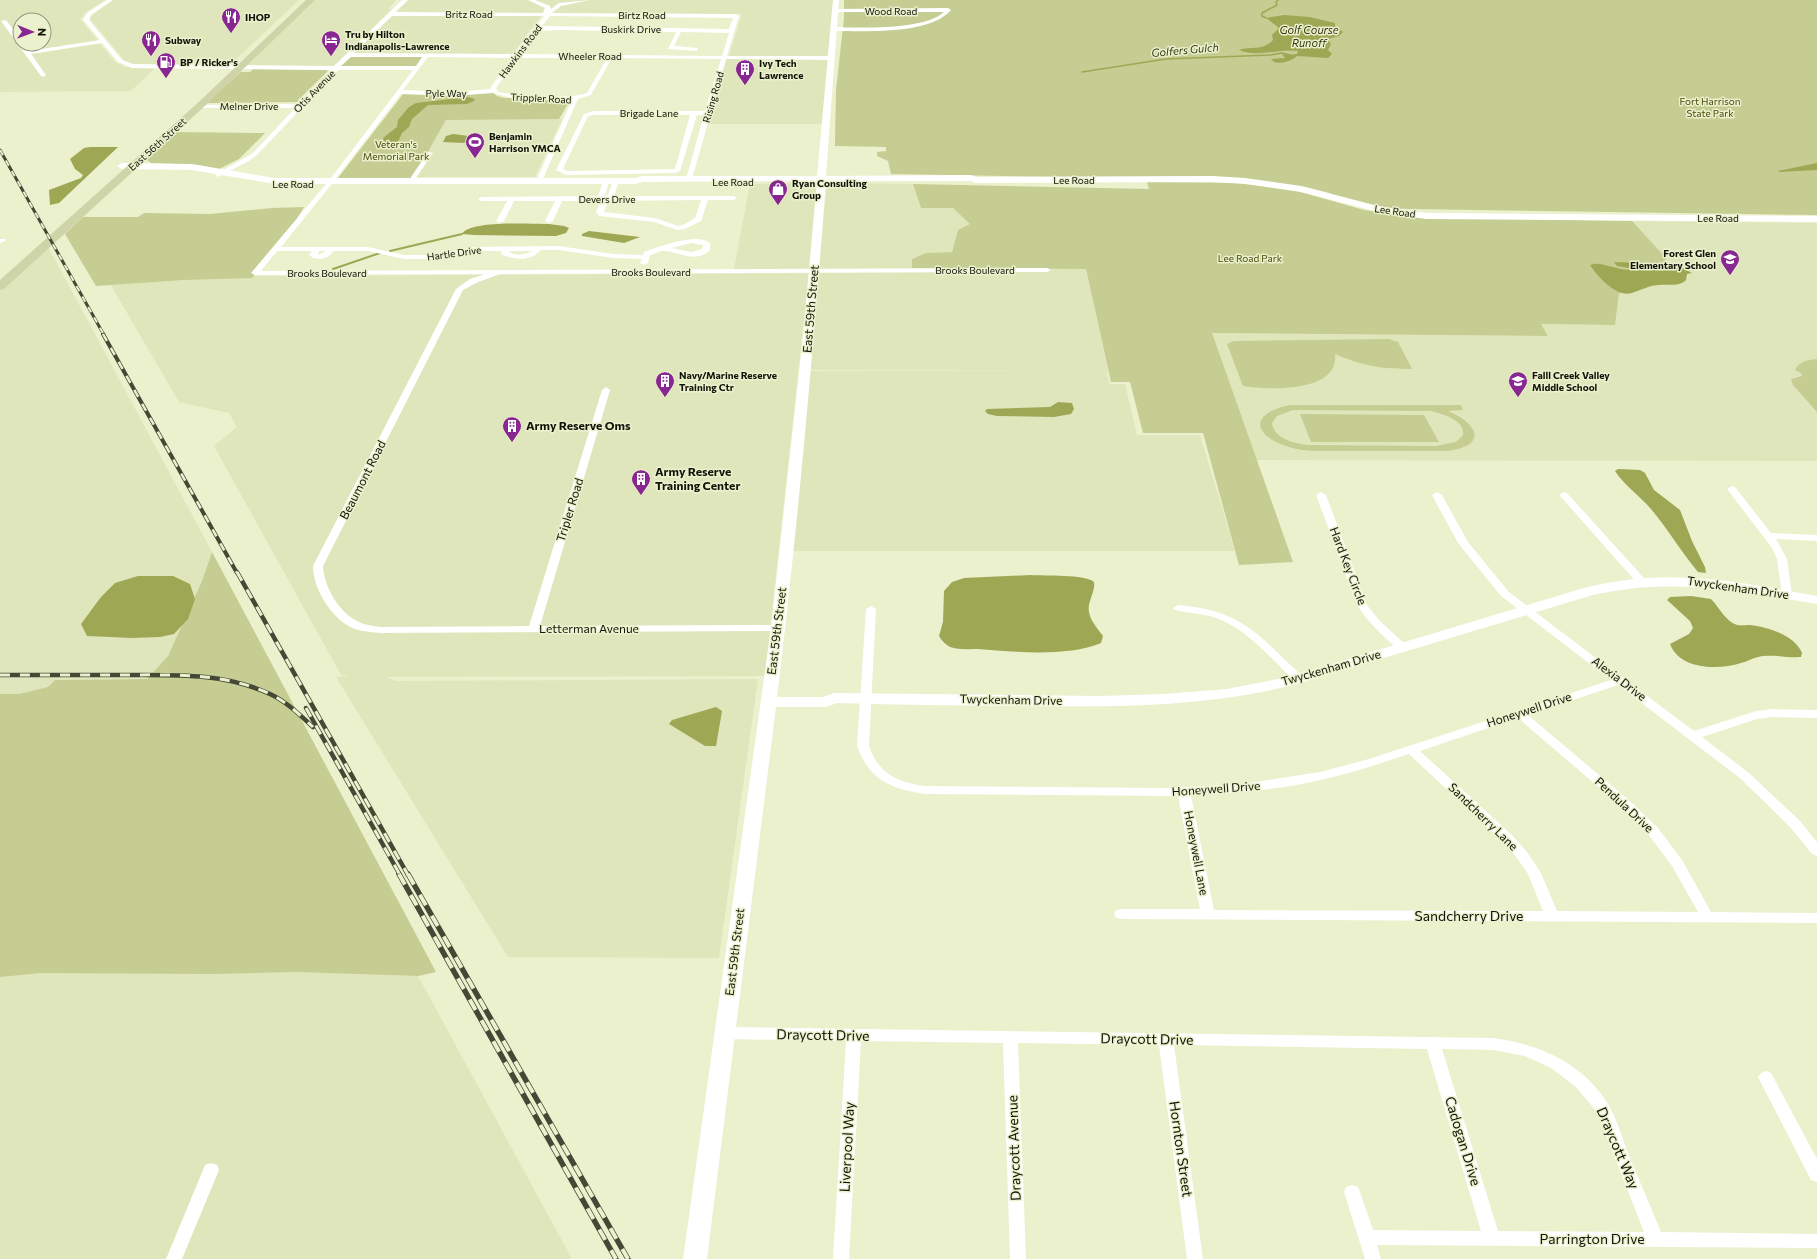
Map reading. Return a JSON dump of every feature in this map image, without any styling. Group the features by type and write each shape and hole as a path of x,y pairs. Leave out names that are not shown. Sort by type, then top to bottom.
{"main road":[{"name":"East 56th Street","path":"126,167 199,106 272,37 303,0"},
{"name":"East 56th Street","path":"0,286 12,270 126,167 210,87 239,67 274,27 311,0"},
{"path":"272,37 272,34 277,28 274,27"},
{"path":"199,106 195,105 210,87"},
{"name":"East 56th Street","path":"0,277 12,270"}],"street":[{"path":"110,0 89,14 86,20 120,61 129,65 152,67 417,68"},
{"name":"Otis Avenue","path":"221,174 255,154 348,55 405,0"},
{"path":"531,0 544,5 564,4"},
{"name":"Hawkins Road","path":"493,90 547,14 556,6 587,0"},
{"name":"East 59th Street","path":"695,1259 778,628 800,429 836,0"},
{"name":"Hawkins Road","path":"544,5 548,8 545,14 547,14"},
{"name":"Wood Road","path":"834,28 890,28 931,22 942,17 948,10 835,11"},
{"name":"Britz Road","path":"391,14 547,14"},
{"name":"Birtz Road","path":"547,14 736,16"},
{"path":"638,22 642,15"},
{"name":"Rising Road","path":"690,179 736,16"},
{"path":"4,21 12,32"},
{"name":"Buskirk Drive","path":"537,28 733,29"},
{"path":"680,29 670,48 696,49"},
{"path":"43,75 27,53 103,41"},
{"name":"Wheeler Road","path":"348,55 832,58"},
{"path":"275,249 330,182 427,55"},
{"path":"576,98 589,94 611,56"},
{"name":"Pyle Way","path":"399,92 453,94 493,90"},
{"name":"Trippler Road","path":"493,90 499,94 516,97 576,98 539,181"},
{"name":"Melner Drive","path":"199,106 299,106"},
{"path":"596,177 636,177 678,170 694,113"},
{"name":"Brigade Lane","path":"596,177 565,173 559,170 584,116 588,114 709,113"},
{"path":"412,180 430,153"},
{"name":"Lee Road","path":"126,167 182,169 221,174 266,184 412,180 539,181 596,177 606,181 616,181 636,177 643,179 965,182 976,180 1212,179 1245,181 1301,189 1383,210 1438,216 1817,219"},
{"name":"Lee Road","path":"636,177 641,182 822,180"},
{"name":"Lee Road","path":"330,182 461,183 468,181"},
{"path":"605,199 601,196 606,181"},
{"path":"616,181 611,196 605,199 600,212 602,214 658,221 678,228 685,227 698,219 705,198"},
{"name":"Devers Drive","path":"481,199 734,198"},
{"path":"500,221 511,199"},
{"path":"549,220 559,199"},
{"name":"Hartle Drive","path":"275,249 317,249 314,255 318,257 327,255 332,249 371,249 406,257 432,257 471,249 506,248 505,253 518,257 534,254 539,248 569,249 613,256 646,257 651,251 694,241 707,244 705,251 697,254 686,254 664,248"},
{"name":"Brooks Boulevard","path":"275,249 255,273 1047,270"},
{"path":"642,272 646,257"},
{"path":"435,273 457,284 476,280 500,272"},
{"name":"Beaumont Road","path":"399,630 368,628 346,620 339,612 319,580 318,570 457,284"},
{"name":"Tripler Road","path":"534,629 606,390"},
{"path":"1732,489 1777,548 1782,559 1787,595"},
{"name":"Hard Key Circle","path":"1321,495 1362,605 1370,618 1381,630 1402,647"},
{"name":"Alexia Drive","path":"1437,495 1458,536 1487,574 1506,594 1745,776 1776,804 1817,851"},
{"path":"1564,495 1641,581"},
{"path":"1768,536 1817,538"},
{"name":"Twyckenham Drive","path":"768,698 826,702 834,698 1159,701 1233,693 1298,679 1601,587 1641,581 1670,580 1710,582 1817,600"},
{"path":"1178,608 1206,611 1225,617 1239,624 1250,632 1298,679"},
{"name":"Honeywell Drive","path":"871,609 863,746 866,758 872,767 882,776 904,786 933,791 1184,792 1251,787 1302,779 1367,764 1620,680"},
{"name":"Letterman Avenue","path":"399,630 778,628"},
{"path":"1693,736 1756,715 1772,713 1817,714"},
{"name":"Pendula Drive","path":"1519,714 1623,802 1653,831 1679,866 1707,917"},
{"name":"Sandcherry Lane","path":"1411,749 1507,838 1522,855 1534,873 1552,916"},
{"name":"Honeywell Lane","path":"1184,792 1208,914"},
{"name":"Sandcherry Drive","path":"1121,914 1817,918"},
{"name":"Draycott Drive","path":"725,1033 1433,1043 1511,1046 1565,1063"},
{"name":"Liverpool Way","path":"841,1259 854,1035"},
{"name":"Draycott Avenue","path":"1010,1037 1018,1259"},
{"name":"Hornton Street","path":"1166,1040 1195,1259"},
{"name":"Cadogan Drive","path":"1433,1043 1492,1238"},
{"name":"Draycott Way","path":"1565,1063 1587,1087 1603,1109 1655,1240"},
{"path":"1766,1078 1817,1175"},
{"path":"174,1259 211,1170"},
{"path":"1352,1192 1373,1259"},
{"name":"Parrington Drive","path":"1367,1237 1817,1241"}],"shaded area":[{"path":"0,0 105,0 86,12 80,19 115,62 126,67 154,69 131,91 0,92"},
{"path":"113,0 299,0 229,66 136,65 125,61 90,19 93,14"},
{"path":"315,0 396,0 388,9 392,9 334,66 245,66"},
{"path":"409,0 833,0 828,57 729,56 742,14 542,14 512,55 352,54"},
{"path":"727,58 828,59 823,124 708,124"},
{"path":"562,119 535,177 414,177 446,120"},
{"path":"817,183 812,269 734,269 750,184"},
{"path":"827,183 913,184 921,208 953,208 971,224 958,230 952,252 926,253 912,268 1086,269 1108,371 808,370"},
{"name":"Falll Creek Valley Middle School","path":"1632,221 1817,223 1817,461 1239,460 1197,333 1548,336 1541,324 1615,325 1619,294 1667,259"},
{"path":"47,245 212,552 202,581 168,656 147,679 55,680 49,687 19,694 0,694 0,289"},
{"path":"809,273 765,676 385,677 397,681 758,679 719,958 508,957 336,677 349,676 341,675 214,446 237,427 229,413 179,402 108,280 257,276"},
{"path":"808,371 1107,371 1109,384 1125,384 1137,435 1200,435 1235,551 789,551"},
{"path":"294,972 418,976 572,1259 0,1259 0,976 41,973"}],"green space":[{"name":"Fort Harrison State Park","path":"844,0 1817,0 1817,215 1384,208 1346,200 1329,193 1306,187 1246,179 891,174 888,161 877,156 877,152 886,151 886,147 835,146 836,90 844,18"},
{"path":"349,55 427,55 417,68 336,68"},
{"path":"253,69 328,71 298,100 298,102 206,103 241,72 250,72"},
{"name":"Veteran's Memorial Park","path":"492,92 497,96 504,98 562,99 569,102 559,119 446,120 413,178 338,178 404,93"},
{"path":"174,132 265,133 239,159 219,169 199,165 151,163 146,159"},
{"name":"Lee Road Park","path":"1147,182 1246,183 1297,191 1364,210 1411,217 1632,221 1667,259 1619,294 1615,325 1541,324 1548,336 1212,333 1293,562 1239,565 1203,433 1143,433 1130,382 1111,382 1086,269 912,268 912,259 926,253 952,252 958,230 970,224 953,208 921,208 913,184 1149,189"},
{"path":"304,207 296,220 252,278 183,280 96,286 65,234 83,217 138,217 144,213 210,214 273,208"},
{"path":"1389,339 1398,342 1412,369 1372,366 1335,354 1334,367 1326,376 1315,382 1284,388 1243,386 1227,344 1234,341"},
{"path":"1817,359 1817,412 1793,385 1791,379 1802,376 1801,373 1795,370 1799,365 1807,361"},
{"path":"1291,405 1461,405 1463,410 1448,411 1467,422 1472,428 1474,440 1460,448 1447,451 1301,450 1285,446 1274,441 1265,434 1261,428 1260,422 1263,417 1275,409","holes":["1293,410 1431,411 1452,418 1461,425 1463,435 1456,442 1436,446 1307,445 1285,439 1276,433 1272,423 1277,416"]},
{"path":"1300,414 1424,415 1439,442 1311,442"},
{"path":"212,552 436,972 418,976 294,972 214,974 41,973 0,977 0,694 19,694 48,687 55,680 147,679 168,656 202,581"}],"water":[{"name":"Golf Course Runoff","path":"1284,15 1310,17 1335,23 1335,26 1343,32 1339,36 1328,39 1331,44 1328,50 1332,54 1328,58 1297,56 1287,62 1277,63 1271,59 1285,58 1282,54 1297,54 1298,51 1291,50 1254,53 1239,50 1265,46 1273,40 1272,35 1279,28 1266,18"},
{"path":"468,97 475,99 467,104 428,105 412,119 409,127 402,133 397,144 390,145 384,141 383,138 397,127 398,120 409,107 416,103"},
{"path":"453,134 473,138 464,143 443,142 446,136"},
{"path":"118,147 59,203 50,205 49,190 81,178 83,175 75,169 70,159 84,148"},
{"path":"1817,163 1817,170 1778,171"},
{"path":"516,223 549,224 569,228 566,233 556,236 462,234 467,230 489,225"},
{"path":"589,231 640,237 624,243 582,236 582,234"},
{"path":"1614,262 1675,264 1692,273 1687,274 1686,280 1680,284 1652,286 1626,294 1614,290 1590,265 1600,264 1629,270 1635,269 1617,266"},
{"path":"1058,402 1072,403 1074,409 1071,414 1054,417 997,416 988,414 985,411 987,409 1050,407"},
{"path":"1618,469 1640,470 1645,473 1654,490 1680,510 1692,541 1705,567 1706,573 1698,572 1651,509 1615,471"},
{"path":"1031,575 1074,577 1089,579 1094,582 1089,611 1094,624 1103,636 1101,643 1088,647 1057,652 1024,652 957,649 948,646 940,638 939,636 943,622 944,591 952,582 964,578"},
{"path":"138,576 173,576 190,584 195,599 188,619 174,634 160,637 132,638 87,636 81,624 101,597 115,583"},
{"path":"1691,596 1711,599 1726,618 1733,623 1739,625 1750,625 1780,633 1793,641 1802,653 1801,657 1763,656 1722,667 1701,666 1682,659 1675,653 1670,644 1689,634 1693,628 1690,621 1667,600 1670,597"},
{"path":"716,707 722,711 716,746 705,746 669,724 672,720"}],"waterway":[{"path":"1266,18 1262,16 1262,13 1277,5 1276,2 1278,0"},
{"name":"Golfers Gulch","path":"1082,72 1166,59 1270,55 1282,53 1290,55"},
{"path":"390,251 462,234"},
{"path":"333,269 380,253"}],"railway":[{"path":"0,150 104,335"},
{"path":"103,334 237,573"},
{"path":"237,572 408,875"},
{"path":"0,675 178,675 215,678 252,687 270,694 288,705 313,727"},
{"path":"306,708 400,875"},
{"path":"399,874 616,1259"},
{"path":"408,874 628,1259"}],"place":[{"name":"IHOP","path":"231,34"},
{"name":"Subway","path":"151,57"},
{"name":"Tru by Hilton Indianapolis-Lawrence","path":"331,57"},
{"name":"BP / Ricker's","path":"166,79"},
{"name":"Ivy Tech Lawrence","path":"745,86"},
{"name":"Benjamin Harrison YMCA","path":"475,159"},
{"name":"Ryan Consulting Group","path":"778,206"},
{"name":"Forest Glen Elementary School","path":"1730,276"},
{"name":"Navy/Marine Reserve Training Ctr","path":"665,398"},
{"name":"Falll Creek Valley Middle School","path":"1518,398"},
{"name":"Army Reserve Oms","path":"512,443"},
{"name":"Army Reserve Training Center","path":"641,496"}]}
